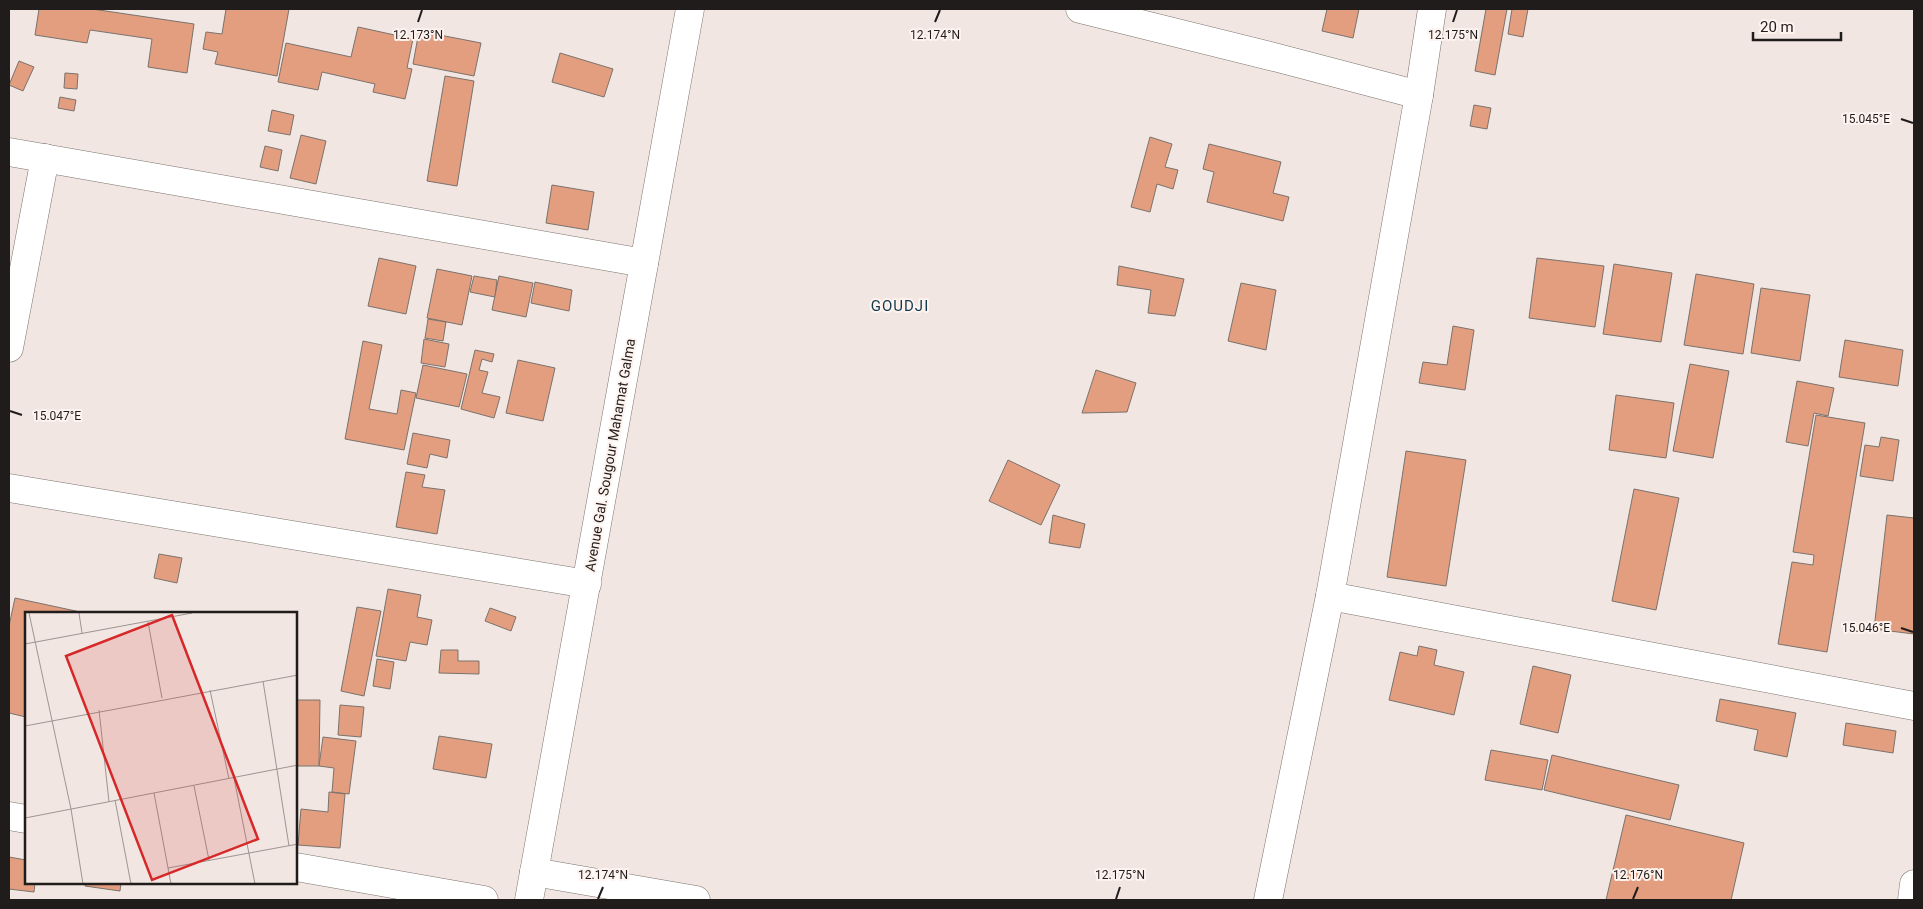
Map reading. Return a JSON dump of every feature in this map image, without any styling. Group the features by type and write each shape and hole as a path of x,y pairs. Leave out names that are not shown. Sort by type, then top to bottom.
{"street":[{"name":"Avenue Gal. Sougour Mahamat Galma","path":"529,900 690,9"},
{"path":"1080,9 1278,58 1419,96"},
{"path":"1268,900 1330,596 1419,96 1432,9"},
{"path":"9,152 644,263"},
{"path":"9,348 45,158"},
{"path":"9,488 587,584"},
{"path":"1330,596 1914,706"},
{"path":"9,816 25,819"},
{"path":"298,867 484,900"},
{"path":"534,872 696,900"},
{"path":"1912,900 1914,884"}],"building":[{"path":"39,9 92,9 194,24 187,73 148,67 152,39 90,30 87,43 35,35"},
{"path":"226,9 289,9 277,76 215,64 218,52 203,49 206,32 222,34"},
{"path":"1327,9 1359,9 1353,38 1322,31"},
{"path":"1486,9 1507,9 1495,75 1475,71"},
{"path":"1512,9 1528,9 1523,37 1508,34"},
{"path":"358,27 413,39 407,68 412,69 405,99 373,92 375,84 322,72 318,90 278,82 286,43 351,57"},
{"path":"419,31 481,43 474,76 413,64"},
{"path":"560,53 613,69 604,97 552,82"},
{"path":"19,61 34,67 23,91 9,85"},
{"path":"65,73 78,74 77,89 64,88"},
{"path":"445,76 474,81 457,186 427,181"},
{"path":"60,97 76,100 74,111 58,108"},
{"path":"1474,105 1491,108 1487,129 1470,126"},
{"path":"272,110 294,115 290,135 268,131"},
{"path":"301,135 326,141 316,184 290,178"},
{"path":"1150,137 1172,144 1165,167 1178,170 1173,189 1157,184 1150,212 1131,207"},
{"path":"1209,144 1281,162 1273,193 1289,197 1283,221 1207,202 1214,172 1203,169"},
{"path":"265,146 282,150 278,171 260,167"},
{"path":"552,185 594,192 588,230 546,223"},
{"path":"379,258 416,266 406,314 368,306"},
{"path":"1537,258 1604,266 1595,327 1529,318"},
{"path":"1614,264 1672,273 1661,342 1603,334"},
{"path":"1119,266 1184,279 1175,316 1148,313 1151,290 1117,285"},
{"path":"437,269 472,276 462,325 427,318"},
{"path":"1696,274 1754,284 1743,354 1684,345"},
{"path":"474,276 497,280 495,297 470,292"},
{"path":"499,276 533,283 526,317 492,310"},
{"path":"535,282 572,290 569,311 531,303"},
{"path":"1241,283 1276,290 1266,350 1228,341"},
{"path":"1761,288 1810,295 1800,361 1751,353"},
{"path":"428,319 446,322 443,341 425,338"},
{"path":"1453,326 1474,330 1465,390 1419,383 1423,362 1447,365"},
{"path":"424,339 449,344 445,367 421,363"},
{"path":"1845,340 1903,350 1898,386 1839,377"},
{"path":"363,341 382,345 369,409 397,414 401,390 416,393 404,450 345,439"},
{"path":"475,350 494,354 492,362 482,359 479,370 488,372 482,393 500,397 494,418 461,409"},
{"path":"518,360 555,368 543,421 506,413"},
{"path":"1690,364 1729,371 1713,458 1673,451"},
{"path":"423,365 467,374 459,407 416,398"},
{"path":"1096,370 1136,383 1127,412 1082,413"},
{"path":"1797,381 1834,388 1828,416 1814,413 1808,446 1786,442"},
{"path":"1616,395 1674,403 1666,458 1609,450"},
{"path":"1816,415 1865,423 1827,652 1778,644 1792,562 1813,565 1814,555 1793,552"},
{"path":"413,433 450,440 447,458 430,454 427,468 407,464"},
{"path":"1881,437 1899,440 1893,481 1860,476 1865,445 1879,447"},
{"path":"1406,451 1466,460 1446,586 1387,577"},
{"path":"1008,460 1060,485 1041,525 989,501"},
{"path":"406,472 425,475 422,487 445,490 437,534 396,527"},
{"path":"1634,489 1679,498 1656,610 1612,601"},
{"path":"1053,515 1085,524 1080,548 1049,543"},
{"path":"1887,515 1914,518 1914,634 1874,629"},
{"path":"159,554 182,558 177,583 154,578"},
{"path":"388,589 421,595 417,617 432,620 427,645 410,642 406,661 376,656"},
{"path":"15,598 80,612 25,612 25,717 9,713 9,626"},
{"path":"357,607 381,611 364,696 341,691"},
{"path":"490,608 516,617 511,631 485,621"},
{"path":"1419,646 1437,650 1434,665 1464,672 1454,715 1389,700 1400,652 1417,656"},
{"path":"441,650 458,650 458,661 479,661 479,674 439,673"},
{"path":"377,659 394,662 390,689 373,686"},
{"path":"1533,666 1571,675 1558,733 1520,724"},
{"path":"1720,699 1796,713 1787,757 1754,750 1758,730 1716,721"},
{"path":"298,700 320,700 319,766 298,766"},
{"path":"340,705 364,707 361,737 338,735"},
{"path":"1846,723 1896,731 1893,753 1843,745"},
{"path":"439,736 492,744 486,778 433,769"},
{"path":"323,737 356,741 349,794 332,792 334,768 319,766"},
{"path":"1491,750 1548,760 1542,790 1485,780"},
{"path":"1552,755 1679,785 1670,820 1544,790"},
{"path":"329,792 345,794 340,848 298,845 301,809 328,812"},
{"path":"1626,815 1744,843 1731,900 1606,900"},
{"path":"9,857 25,860 25,884 35,884 34,892 9,889"},
{"path":"85,884 121,884 120,891 85,886"}],"district":[{"name":"GOUDJI","path":"900,306"}]}
